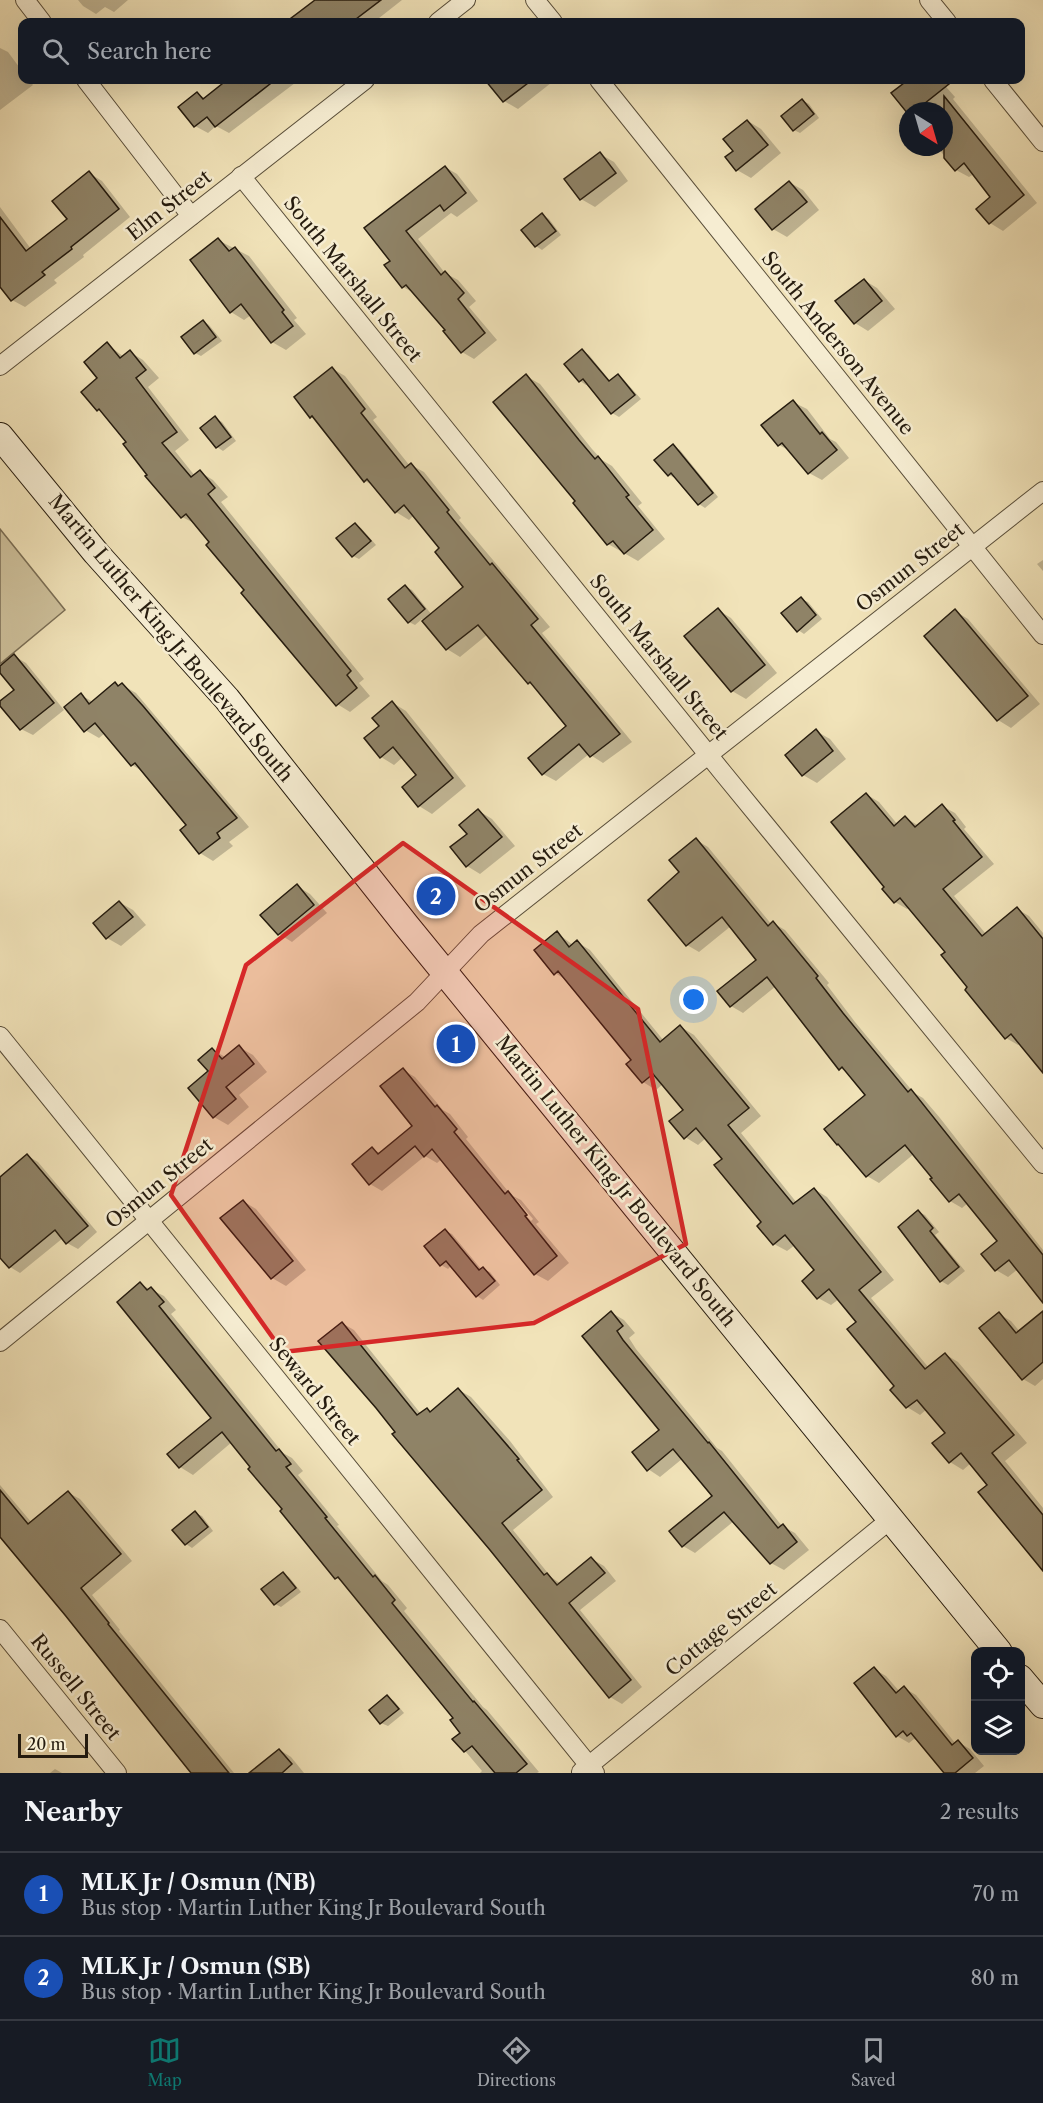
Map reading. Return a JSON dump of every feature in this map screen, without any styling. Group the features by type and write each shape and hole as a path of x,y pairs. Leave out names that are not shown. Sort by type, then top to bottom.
{"main road":[{"name":"Martin Luther King Jr Boulevard South","path":"0,436 96,553 227,699 445,972 995,1647"},
{"path":"1025,1684 1043,1705"}],"street":[{"path":"25,0 39,18"},
{"path":"443,18 466,0"},
{"path":"535,0 550,18"},
{"path":"929,0 944,18"},
{"path":"89,84 191,216"},
{"name":"Elm Street","path":"0,366 360,84"},
{"name":"South Anderson Avenue","path":"602,84 1043,635"},
{"path":"996,84 1043,142"},
{"name":"South Marshall Street","path":"242,176 1043,1164"},
{"name":"Osmun Street","path":"0,1342 417,1002 481,934 1043,492"},
{"name":"Seward Street","path":"0,1036 588,1770"},
{"name":"Cottage Street","path":"588,1770 891,1519"},
{"name":"Russell Street","path":"0,1629 117,1773"}],"highlighted area":[{"path":"403,843 638,1009 686,1244 534,1323 283,1352 171,1195 246,965"}],"shaded area":[{"path":"0,529 65,610 0,664"}],"building":[{"path":"315,0 381,0 357,18 291,18"},
{"path":"222,84 270,84 215,127 207,117 194,127 178,107 197,92 203,99"},
{"path":"488,84 527,84 503,102"},
{"path":"903,84 949,84 926,102 899,103 891,93"},
{"path":"802,99 814,114 793,131 781,116"},
{"path":"953,107 1024,195 989,224 976,209 990,197 964,163 955,171 944,156 953,156"},
{"path":"747,120 768,145 736,171 725,157 733,151 723,139"},
{"path":"600,152 616,173 580,200 564,179"},
{"path":"445,166 466,193 444,211 440,205 406,231 441,275 445,271 464,293 458,299 485,333 461,353 443,331 445,330 406,285 402,288 384,265 390,261 364,228"},
{"path":"89,171 119,209 42,272 45,275 11,301 0,287 0,217 26,251 67,219 52,201"},
{"path":"789,181 807,202 772,230 755,209"},
{"path":"542,213 556,231 535,247 521,230"},
{"path":"218,238 229,251 235,247 284,310 282,312 293,326 271,343 241,304 230,313 190,260"},
{"path":"864,279 882,301 854,324 835,301"},
{"path":"203,320 216,337 194,354 181,337"},
{"path":"107,342 120,358 130,350 146,370 136,378 177,432 162,443 191,477 200,470 215,488 208,494 351,671 347,675 357,688 336,706 241,593 244,590 206,545 209,542 186,514 181,518 145,476 147,475 123,444 126,442 99,409 97,411 81,392 97,378 84,362"},
{"path":"582,349 609,381 618,374 635,395 611,414 583,379 579,382 564,364"},
{"path":"332,367 365,409 361,413 405,468 411,463 490,565 492,563 538,619 531,625 620,734 590,757 579,744 542,775 528,758 566,726 478,625 446,650 422,621 463,587 435,552 439,548 404,505 395,513 367,479 364,482 312,416 310,418 294,397"},
{"path":"526,374 595,459 598,456 629,495 626,497 653,530 624,554 613,541 607,545 573,503 575,501 493,402"},
{"path":"793,400 820,434 822,432 837,450 808,474 782,443 778,446 761,425"},
{"path":"215,416 231,437 216,448 200,428"},
{"path":"673,444 713,493 698,505 671,473 668,476 654,460"},
{"path":"355,523 371,541 352,557 336,538"},
{"path":"405,585 425,609 408,623 388,599"},
{"path":"801,597 816,615 797,632 781,613"},
{"path":"718,608 765,665 731,692 684,636"},
{"path":"955,609 1028,696 997,721 924,636"},
{"path":"14,654 54,703 20,730 0,706 0,701 14,690 0,673 0,666"},
{"path":"115,682 118,686 122,683 143,706 237,818 217,833 220,838 199,854 180,830 186,825 135,763 131,766 95,723 84,732 64,707 81,693 89,704"},
{"path":"392,701 453,778 418,807 402,787 416,775 393,747 380,758 364,738 379,726 372,718"},
{"path":"816,729 833,751 802,776 785,755"},
{"path":"866,793 894,826 905,816 915,827 942,804 982,857 943,889 982,936 1017,907 1043,939 1043,1073 1011,1034 1005,1039 965,990 967,987 941,955 945,952 900,898 894,903 882,889 884,887 831,822"},
{"path":"478,809 502,837 466,867 450,847 467,834 459,825"},
{"path":"696,838 768,926 773,921 818,976 816,978 843,1013 908,1092 911,1089 1043,1255 1043,1303 1009,1260 995,1271 981,1254 997,1241 959,1194 949,1202 905,1145 866,1177 837,1145 824,1129 865,1095 842,1067 839,1070 767,977 730,1007 717,991 756,960 722,917 686,946 648,900 679,872 669,860"},
{"path":"297,884 314,905 278,935 260,915"},
{"path":"119,901 133,917 106,939 93,923"},
{"path":"557,931 569,947 577,940 660,1042 680,1025 749,1108 728,1125 793,1204 814,1188 881,1272 859,1290 925,1369 945,1353 1014,1435 992,1453 1043,1515 1043,1571 978,1492 987,1485 961,1453 949,1463 932,1443 945,1433 917,1400 906,1408 890,1390 894,1386 847,1329 856,1322 829,1289 817,1299 802,1281 814,1270 785,1235 773,1245 757,1226 761,1222 714,1165 722,1159 696,1128 684,1139 669,1121 683,1110 653,1074 642,1083 626,1064 631,1060 558,971 554,975 534,950"},
{"path":"239,1045 254,1064 226,1087 236,1099 213,1118 188,1088 208,1071 198,1060 212,1048 222,1059"},
{"path":"403,1068 435,1107 437,1105 457,1129 454,1132 505,1194 508,1191 557,1256 534,1275 432,1149 424,1157 415,1146 369,1185 352,1164 372,1147 378,1154 412,1126 380,1086"},
{"path":"27,1154 88,1226 66,1244 55,1230 9,1268 0,1258 0,1177"},
{"path":"243,1200 293,1261 271,1279 220,1218"},
{"path":"918,1210 933,1228 930,1231 959,1267 940,1282 898,1227"},
{"path":"445,1229 479,1270 483,1267 495,1281 476,1297 446,1261 440,1266 424,1246"},
{"path":"140,1282 147,1290 151,1287 164,1302 159,1306 276,1451 279,1449 291,1464 286,1467 327,1517 325,1518 373,1577 375,1575 395,1600 392,1603 527,1764 516,1773 495,1773 472,1746 464,1752 452,1739 460,1733 450,1720 453,1718 338,1577 335,1579 280,1511 282,1509 248,1469 250,1467 222,1432 179,1468 167,1454 211,1418 117,1302"},
{"path":"611,1311 623,1326 617,1331 623,1340 778,1528 783,1524 797,1542 770,1564 724,1512 682,1547 669,1531 712,1496 673,1449 647,1471 632,1452 659,1430 582,1336"},
{"path":"1043,1311 1043,1362 1022,1380 979,1328 999,1312 1016,1333"},
{"path":"342,1322 417,1415 427,1408 430,1412 458,1388 519,1459 517,1460 542,1490 502,1523 544,1575 547,1573 557,1585 591,1557 605,1573 569,1603 631,1680 609,1698 490,1550 392,1434 395,1432 376,1408 318,1341"},
{"path":"0,1490 28,1524 68,1491 121,1554 81,1588 229,1773 191,1773 0,1537"},
{"path":"195,1511 208,1527 185,1545 172,1530"},
{"path":"283,1572 296,1588 274,1605 261,1589"},
{"path":"874,1667 896,1693 904,1686 952,1745 958,1740 973,1758 955,1773 944,1773 911,1733 907,1736 903,1731 896,1737 854,1683"},
{"path":"387,1695 399,1709 380,1724 369,1710"},
{"path":"279,1749 292,1764 282,1773 249,1773"}],"place":[{"name":"MLK Jr / Osmun (SB)","path":"436,896"},
{"name":"MLK Jr / Osmun (NB)","path":"456,1044"}]}
